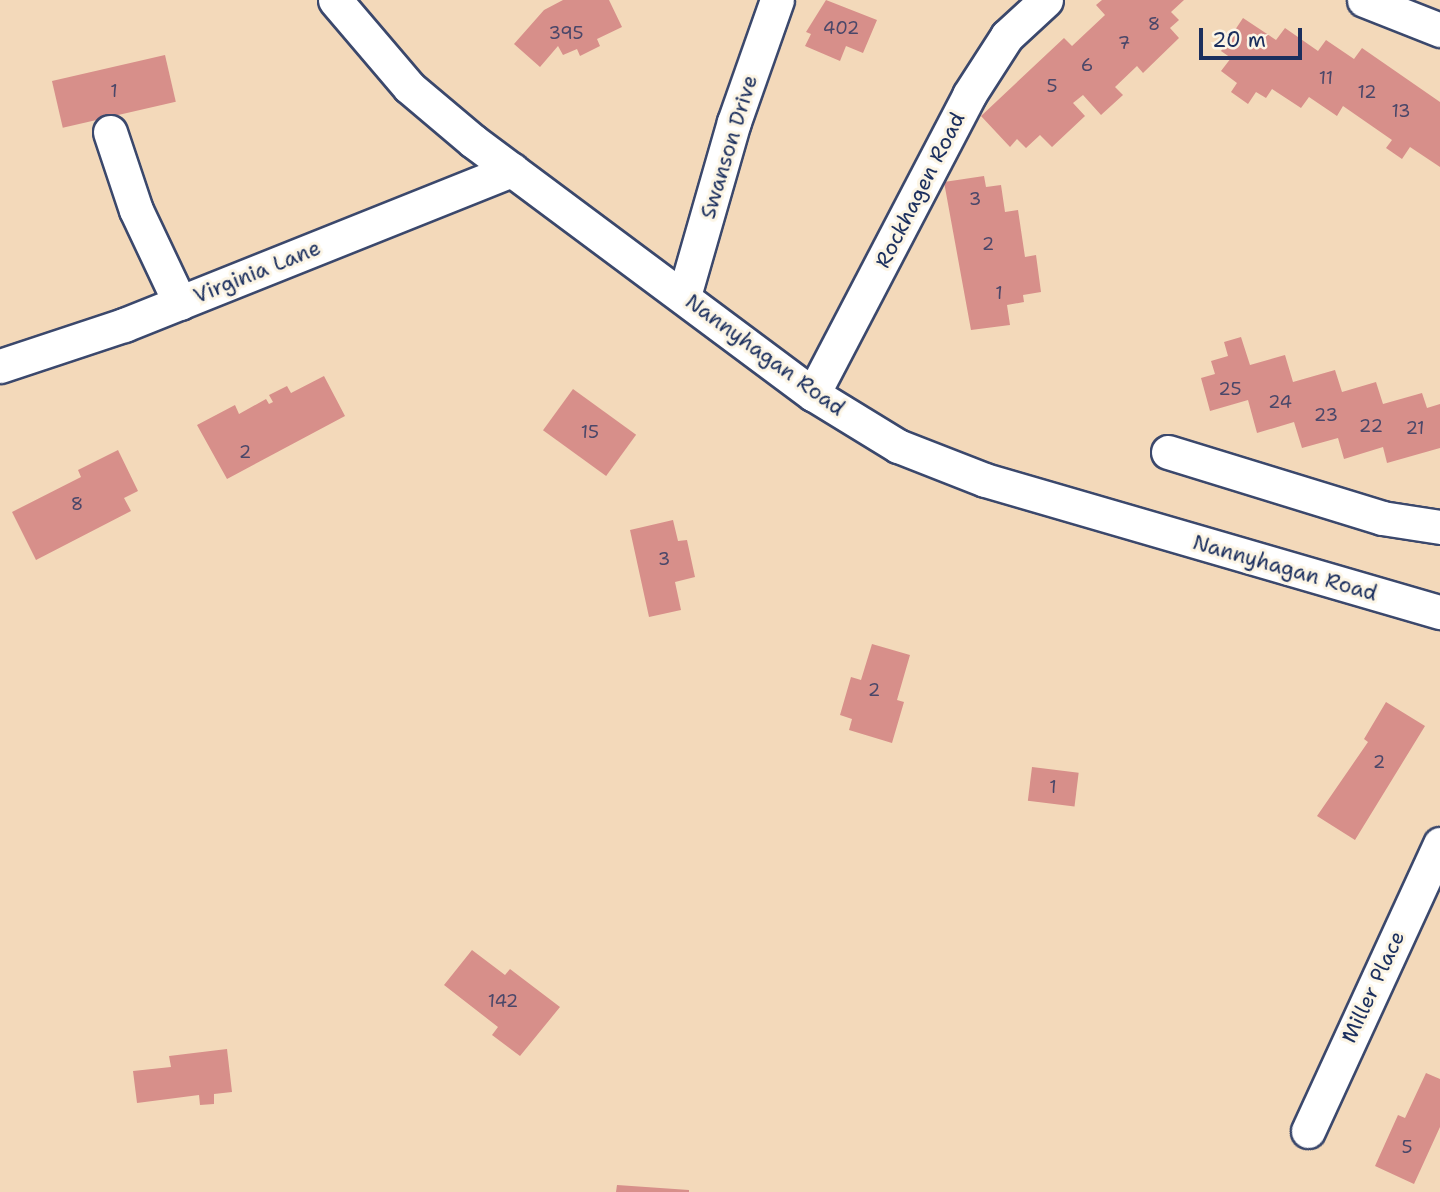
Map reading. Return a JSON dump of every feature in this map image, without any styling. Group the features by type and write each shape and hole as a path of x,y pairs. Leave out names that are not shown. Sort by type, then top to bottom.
{"street":[{"name":"Nannyhagan Road","path":"335,0 409,88 512,170 813,394 898,446 985,480 1440,612"},
{"name":"Swanson Drive","path":"684,296 734,122 777,0"},
{"name":"Rockhagen Road","path":"813,394 969,95 1007,36 1046,0"},
{"path":"1364,0 1440,30"},
{"path":"110,132 136,210 180,303"},
{"name":"Virginia Lane","path":"0,366 180,303 512,170"},
{"path":"1168,452 1382,518 1440,527"},
{"name":"Miller Place","path":"1308,1131 1440,844"}],"building":[{"path":"563,0 609,0 622,27 597,39 600,46 580,56 577,49 563,55 558,46 540,67 514,44 544,10"},
{"path":"826,0 877,20 863,53 846,46 840,61 805,46 811,34 806,32"},
{"path":"1102,0 1184,0 1171,12 1179,20 1170,28 1179,38 1143,73 1137,66 1115,87 1123,95 1101,115 1083,95 1073,103 1085,116 1052,147 1040,135 1026,148 1017,139 1010,147 981,116 1064,38 1072,46 1105,15 1096,5"},
{"path":"1243,18 1276,40 1285,28 1318,51 1326,40 1354,59 1362,48 1440,102 1440,167 1410,147 1402,159 1386,148 1392,140 1343,106 1337,116 1309,97 1301,108 1272,89 1266,98 1256,92 1248,104 1231,92 1237,83 1221,71 1231,58 1221,51"},
{"path":"165,55 176,102 63,128 52,81"},
{"path":"984,176 986,187 1001,185 1005,212 1018,210 1025,257 1036,255 1041,292 1023,295 1024,302 1007,305 1010,325 971,330 944,182"},
{"path":"1241,337 1250,365 1285,355 1293,382 1335,370 1342,392 1376,382 1383,404 1422,393 1427,408 1440,404 1440,448 1387,463 1383,447 1344,459 1338,438 1302,448 1294,422 1257,433 1248,400 1210,411 1201,378 1215,374 1211,361 1228,356 1224,342"},
{"path":"324,376 345,416 227,479 197,425 235,405 239,414 266,399 269,404 273,402 269,395 287,386 291,393"},
{"path":"573,389 636,435 606,476 543,430"},
{"path":"118,450 138,491 124,498 131,511 36,560 12,512 81,477 78,470"},
{"path":"673,520 678,541 687,540 695,577 675,582 681,610 649,617 630,530"},
{"path":"872,644 910,655 897,700 904,702 892,743 849,730 852,719 840,715 851,677 861,680"},
{"path":"1386,702 1425,726 1355,840 1317,816 1368,742 1364,739"},
{"path":"1032,767 1079,773 1075,806 1028,801"},
{"path":"472,950 505,975 510,969 560,1007 520,1056 492,1035 498,1027 444,985"},
{"path":"227,1049 232,1092 214,1094 214,1104 200,1105 199,1095 137,1103 133,1071 171,1067 169,1056"},
{"path":"1426,1073 1440,1079 1440,1127 1414,1184 1375,1166 1398,1115 1405,1118"},
{"path":"617,1185 689,1190 689,1192 616,1192"}]}
